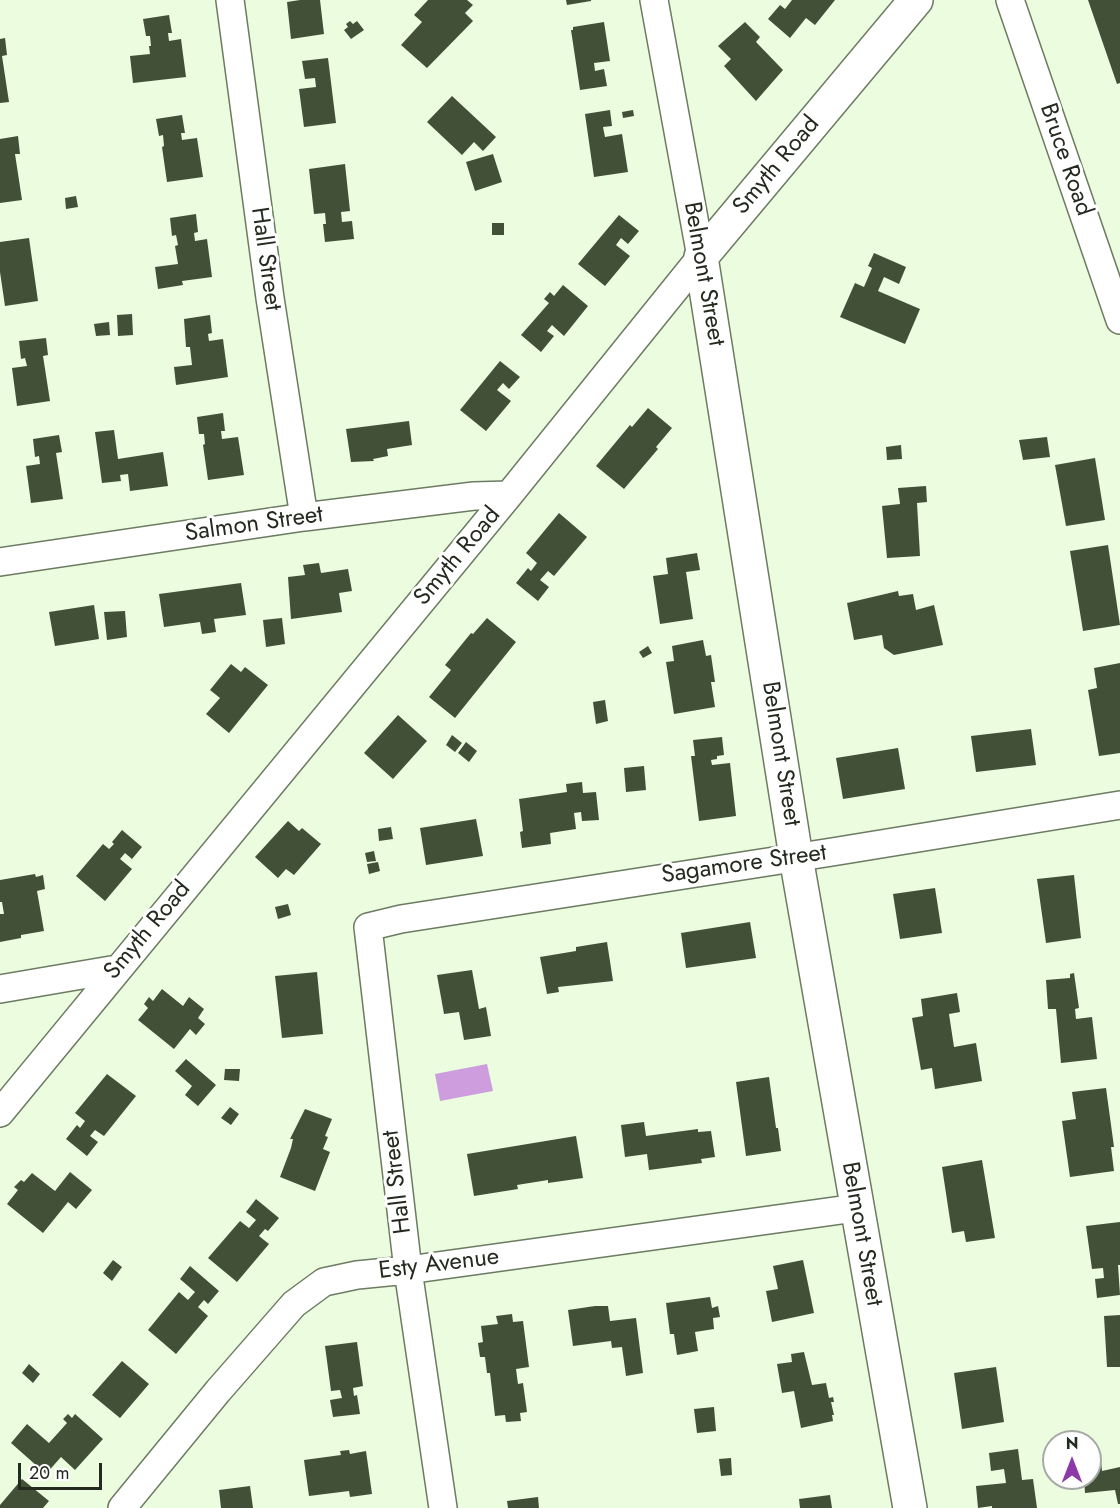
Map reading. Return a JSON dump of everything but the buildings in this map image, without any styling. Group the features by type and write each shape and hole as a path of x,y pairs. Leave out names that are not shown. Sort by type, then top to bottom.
{"street":[{"name":"Hall Street","path":"230,0 270,298 304,518"},
{"name":"Belmont Street","path":"654,0 701,257 796,857 910,1508"},
{"name":"Smyth Road","path":"0,1113 509,495 701,257 916,0"},
{"name":"Bruce Road","path":"1010,0 1120,320"},
{"name":"Salmon Street","path":"0,562 304,518 474,496 509,495"},
{"name":"Sagamore Street","path":"368,927 413,917 1120,805"},
{"name":"Hall Street","path":"368,927 408,1270 443,1508"},
{"path":"0,989 117,969"},
{"name":"Esty Avenue","path":"122,1508 218,1391 294,1304 324,1282 357,1275 408,1270 856,1208"}],"shaded area":[{"path":"487,1064 493,1091 440,1101 435,1074"}]}
